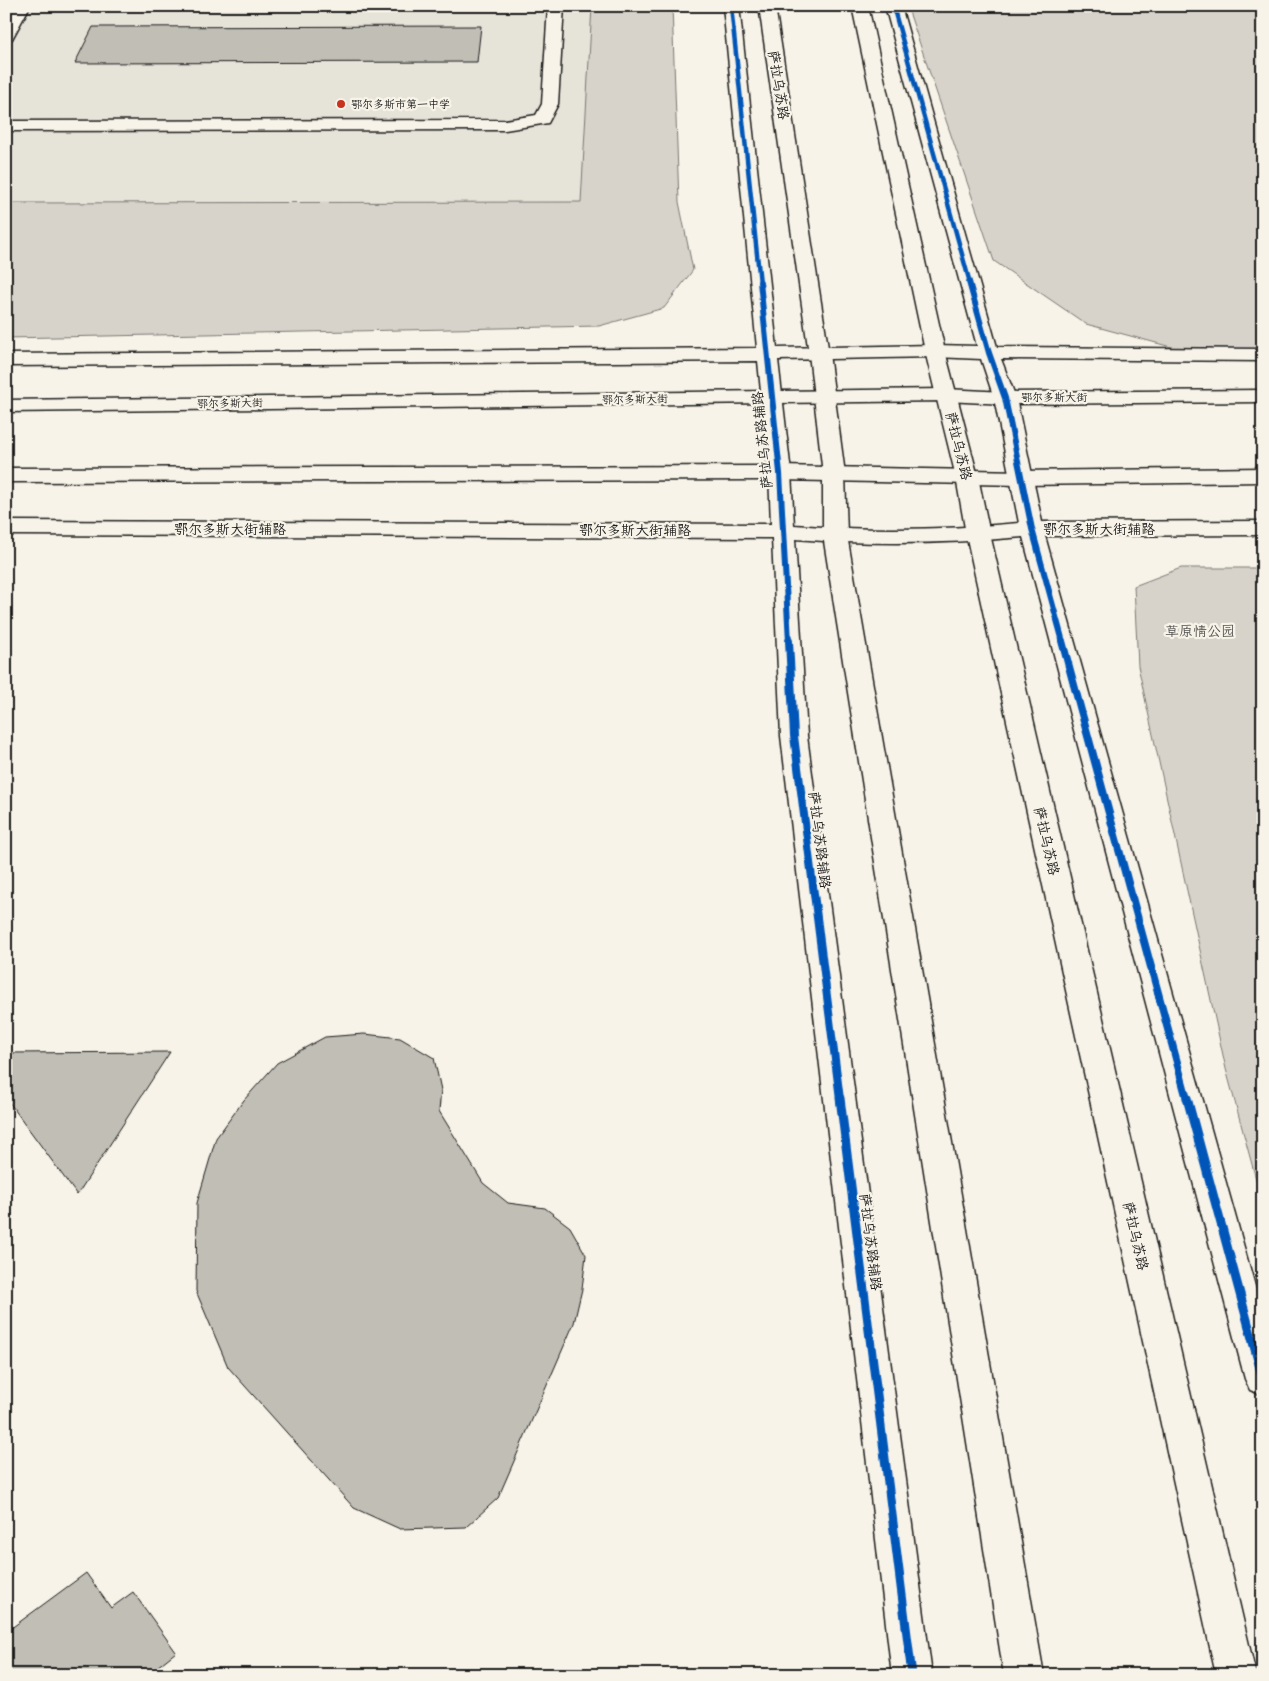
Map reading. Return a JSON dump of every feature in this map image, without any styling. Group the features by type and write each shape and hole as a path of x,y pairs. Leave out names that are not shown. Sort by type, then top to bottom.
{"street":[{"path":"6,36 23,6"},
{"path":"6,126 505,125 542,119 550,104 556,6"},
{"name":"萨拉乌苏路辅路","path":"731,6 770,397 780,473 794,736 912,1675"},
{"name":"萨拉乌苏路","path":"767,6 819,354 834,474 835,535 1024,1675"},
{"name":"萨拉乌苏路","path":"860,6 946,395 967,477 978,534 1236,1675"},
{"path":"893,6 989,353 1005,398 1032,530 1263,1379"},
{"path":"6,360 819,354 936,350 989,353 1263,355"},
{"name":"鄂尔多斯大街","path":"6,406 946,395 1005,398 1263,396"},
{"path":"6,475 780,473 1020,478 1263,475"},
{"name":"鄂尔多斯大街辅路","path":"6,528 783,531 835,535 978,534 1032,530 1263,528"}],"shaded area":[{"name":"鄂尔多斯市第一中学","path":"6,6 672,6 679,202 6,203"}],"green space":[{"path":"592,6 672,6 679,202 693,270 664,308 599,326 6,338 6,203 581,202"},
{"path":"907,6 1263,6 1263,351 1186,351 1086,324 994,261"},
{"name":"草原情公园","path":"1181,568 1263,568 1263,1205 1226,1069 1138,666 1134,586"}],"building":[{"path":"481,26 477,62 75,63 93,27"},
{"path":"364,1034 400,1038 434,1058 441,1090 439,1111 483,1183 508,1203 545,1208 570,1227 586,1255 582,1289 574,1323 498,1498 466,1527 400,1529 354,1508 228,1367 196,1291 197,1203 216,1138 244,1100 277,1063 325,1037"},
{"path":"170,1052 77,1195 6,1098 6,1053"},
{"path":"86,1573 111,1608 133,1592 176,1652 147,1675 6,1675 6,1632"}],"cycle path":[{"path":"731,6 780,473 794,736 912,1675"},
{"path":"893,6 989,353 1005,398 1032,529 1263,1379"}],"place":[{"name":"鄂尔多斯市第一中学","path":"341,104"}]}
